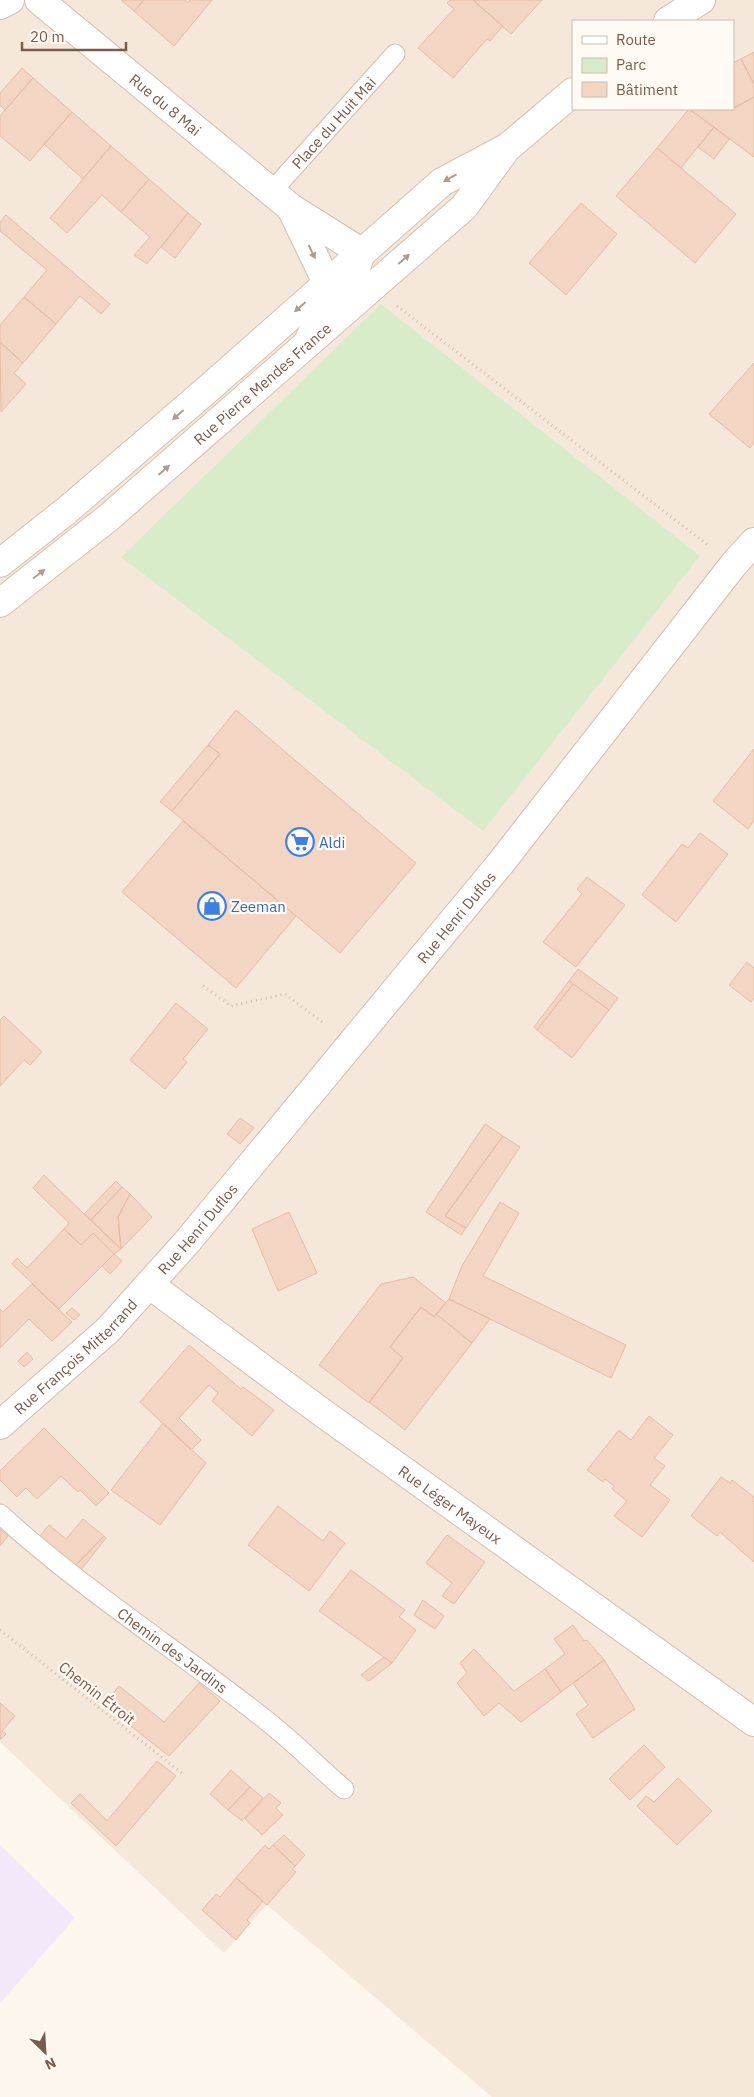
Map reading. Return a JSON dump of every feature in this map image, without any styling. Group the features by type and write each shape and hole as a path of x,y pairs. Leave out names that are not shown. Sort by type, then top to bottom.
{"street":[{"path":"0,5 10,0"},
{"name":"Rue du 8 Mai","path":"39,0 281,199 361,252"},
{"path":"670,20 701,0"},
{"name":"Rue Pierre Mendes France","path":"0,603 108,518 307,344 359,282 361,252 442,182 508,146 572,93"},
{"name":"Rue Pierre Mendes France","path":"0,563 359,282 464,206 508,146"},
{"path":"281,199 359,282"},
{"name":"Rue Henri Duflos","path":"150,1285 500,864 734,564 754,542"},
{"name":"Rue François Mitterrand","path":"0,1426 108,1330 150,1285"},
{"name":"Rue Léger Mayeux","path":"150,1285 320,1411 754,1722"}],"lane":[{"name":"Place du Huit Mai","path":"281,199 395,54"},
{"name":"Chemin des Jardins","path":"0,1514 33,1544 162,1644 268,1722 344,1789"}],"path":[{"path":"359,282 734,564"},
{"path":"204,986 231,1006 285,994 314,1016"},
{"name":"Chemin Étroit","path":"0,1630 182,1773"}],"shaded area":[{"path":"0,0 754,0 754,2097 492,2097 267,1905 224,1953 0,1742"},
{"path":"0,1845 75,1918 0,2003"}],"green space":[{"path":"381,304 700,556 483,831 121,557"}],"building":[{"path":"121,0 144,0 134,11"},
{"path":"144,0 185,0 188,3 190,0 212,0 174,46 134,11"},
{"path":"450,0 473,0 503,26 490,41 487,39 453,78 418,48 454,9 447,3"},
{"path":"473,0 542,0 511,34"},
{"path":"754,52 754,84 741,59"},
{"path":"741,59 754,84 754,97 734,107 734,62"},
{"path":"22,68 33,78 5,110 0,105 0,93"},
{"path":"33,78 72,112 30,161 0,136 0,116"},
{"path":"754,97 754,157 690,110 734,110"},
{"path":"688,110 714,127 681,168 657,148"},
{"path":"72,112 111,146 83,179 44,144"},
{"path":"714,127 729,139 714,159 698,147"},
{"path":"111,146 149,179 121,212 102,195 67,233 50,218"},
{"path":"657,148 736,214 695,263 616,196"},
{"path":"149,179 188,213 147,264 134,255 150,237 121,212"},
{"path":"581,203 617,234 566,295 529,263"},
{"path":"188,213 201,224 175,258 161,247"},
{"path":"6,215 110,304 101,314 80,296 56,324 24,297 47,270 0,231 0,222"},
{"path":"24,297 56,324 23,363 0,342 0,325"},
{"path":"0,342 23,363 14,373 26,384 1,412"},
{"path":"754,363 754,443 750,448 709,414"},
{"name":"Aldi","path":"236,710 416,863 340,953 172,811 220,754 208,745"},
{"path":"208,745 220,754 172,811 160,802"},
{"path":"754,749 754,820 748,829 713,801"},
{"name":"Zeeman","path":"183,821 296,916 236,988 122,892"},
{"path":"700,833 728,854 676,922 642,895 682,844 688,848"},
{"path":"587,877 625,905 576,967 543,942 582,894 577,889"},
{"path":"747,962 754,968 754,998 751,1002 729,985"},
{"path":"578,969 618,998 609,1010 569,981"},
{"path":"569,981 573,984 537,1030 534,1027"},
{"path":"573,984 609,1010 572,1058 537,1030"},
{"path":"176,1003 208,1029 183,1059 187,1062 165,1089 130,1060"},
{"path":"4,1016 42,1052 30,1065 24,1060 0,1086 0,1020"},
{"path":"240,1118 254,1128 240,1144 227,1134"},
{"path":"485,1124 503,1136 445,1216 466,1228 461,1235 426,1212"},
{"path":"503,1136 520,1147 466,1228 445,1216"},
{"path":"44,1175 121,1249 114,1254 93,1233 81,1245 64,1229 69,1223 33,1188"},
{"path":"116,1181 122,1187 91,1220 84,1214"},
{"path":"122,1187 130,1194 118,1217 121,1249 91,1220"},
{"path":"130,1194 152,1217 121,1249 118,1217"},
{"path":"500,1202 519,1213 483,1276 626,1345 611,1378 449,1299 462,1266"},
{"path":"289,1212 317,1273 278,1291 252,1229"},
{"path":"64,1229 81,1245 93,1233 114,1254 59,1309 12,1264 17,1258 27,1268"},
{"path":"114,1254 122,1261 110,1274 102,1266"},
{"path":"413,1277 446,1303 434,1317 421,1307 390,1347 403,1358 369,1403 319,1365 381,1284"},
{"path":"32,1284 72,1322 52,1341 29,1319 0,1348 0,1309 3,1312"},
{"path":"449,1299 490,1319 472,1343 436,1314"},
{"path":"421,1307 434,1317 436,1314 472,1343 405,1430 369,1402 403,1358 390,1347"},
{"path":"72,1308 80,1315 74,1320 66,1313"},
{"path":"189,1345 241,1389 243,1387 274,1410 252,1436 212,1401 218,1393 209,1385 179,1418 201,1440 191,1450 140,1402"},
{"path":"27,1352 33,1359 24,1367 18,1361"},
{"path":"649,1416 673,1435 654,1458 665,1466 650,1485 670,1500 642,1537 614,1516 627,1501 612,1489 614,1486 605,1479 603,1482 587,1470 619,1430 631,1440"},
{"path":"163,1423 206,1463 160,1525 111,1490"},
{"path":"44,1428 109,1493 96,1506 80,1490 78,1492 61,1476 37,1499 26,1488 17,1497 0,1480 0,1471"},
{"path":"721,1477 730,1483 732,1480 754,1497 752,1500 754,1502 754,1562 720,1532 717,1536 691,1516"},
{"path":"278,1506 323,1541 330,1531 345,1543 309,1591 248,1545"},
{"path":"83,1519 104,1536 74,1567 39,1537 49,1525 66,1539"},
{"path":"0,1529 8,1536 0,1546"},
{"path":"447,1535 485,1562 454,1604 442,1596 452,1583 426,1563"},
{"path":"104,1536 106,1538 80,1571 74,1567"},
{"path":"351,1570 405,1610 399,1617 416,1630 392,1663 319,1611"},
{"path":"423,1600 444,1616 435,1629 414,1615"},
{"path":"573,1625 584,1641 587,1640 604,1660 561,1692 545,1669 565,1654 554,1639"},
{"path":"474,1649 514,1691 545,1669 561,1692 521,1722 499,1703 484,1716 457,1683 467,1673 460,1663"},
{"path":"384,1657 392,1663 369,1681 361,1675"},
{"path":"604,1660 635,1709 593,1738 576,1714 588,1705 573,1683"},
{"path":"199,1683 220,1701 169,1756 104,1705 119,1686 164,1722"},
{"path":"0,1703 15,1716 2,1731 6,1734 0,1740"},
{"path":"644,1745 665,1767 630,1800 609,1779"},
{"path":"157,1761 176,1776 116,1846 71,1803 80,1794 107,1821"},
{"path":"231,1770 250,1787 228,1810 210,1794"},
{"path":"678,1778 712,1811 677,1845 637,1806 646,1796 654,1802"},
{"path":"250,1787 263,1798 242,1821 228,1810"},
{"path":"269,1793 281,1803 276,1808 283,1815 262,1835 245,1819"},
{"path":"284,1835 305,1855 295,1866 273,1845"},
{"path":"265,1845 269,1849 273,1845 295,1866 292,1869 296,1872 267,1905 236,1878"},
{"path":"236,1878 263,1901 247,1920 250,1923 236,1940 202,1910 216,1894 220,1897"}],"place":[{"name":"Aldi","path":"300,842"},
{"name":"Zeeman","path":"212,906"}]}
